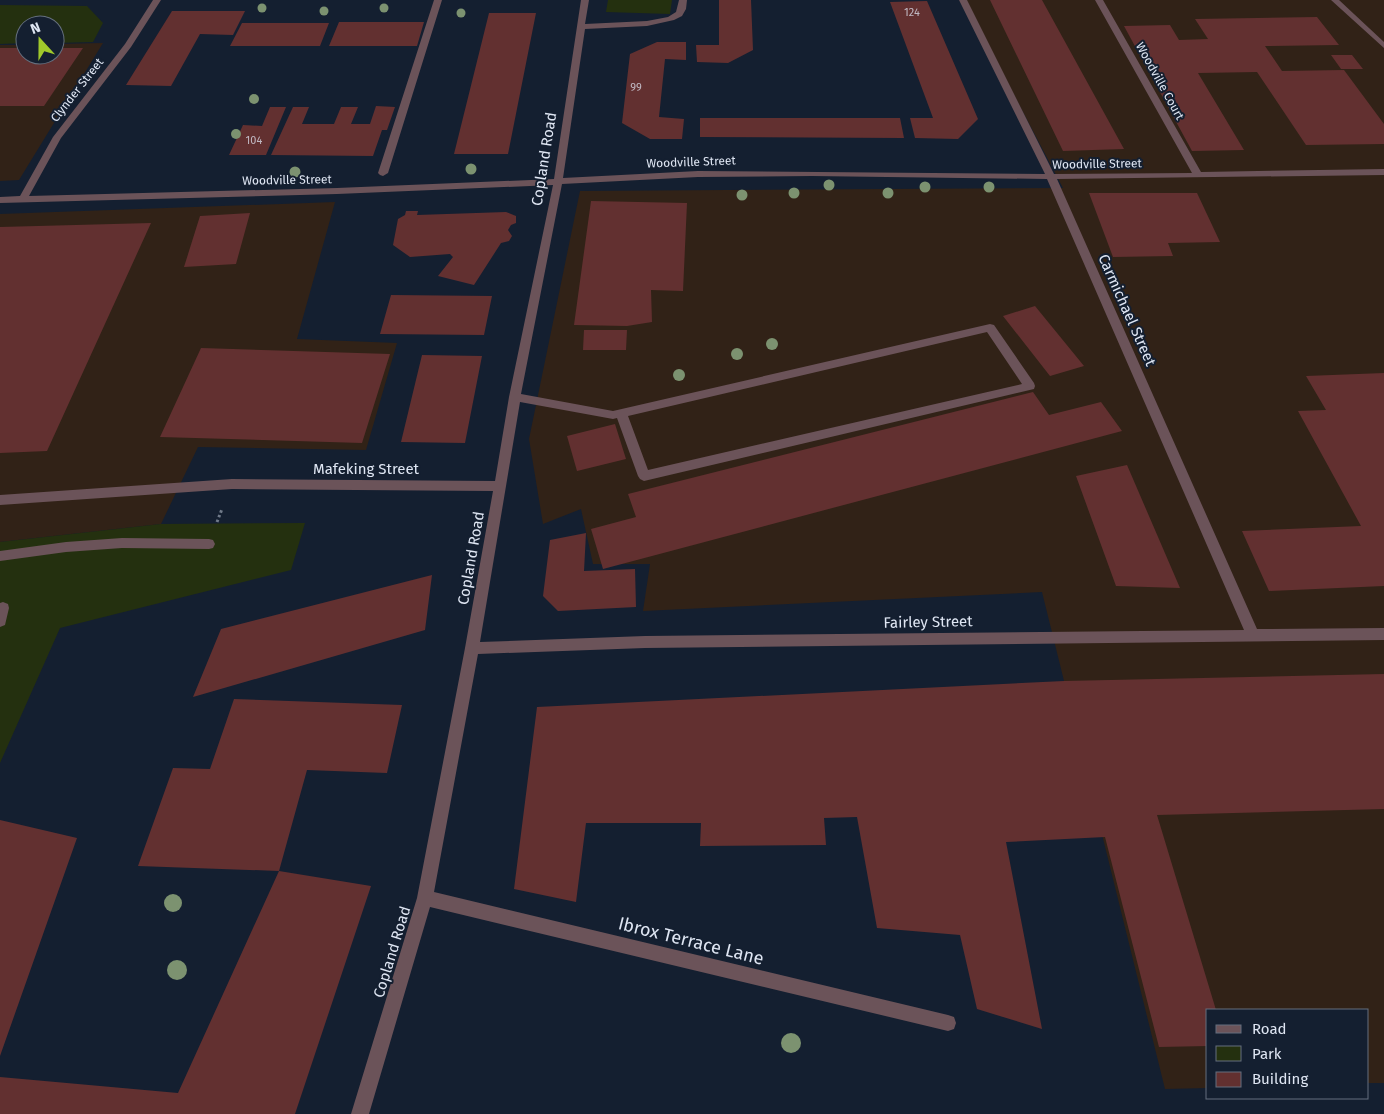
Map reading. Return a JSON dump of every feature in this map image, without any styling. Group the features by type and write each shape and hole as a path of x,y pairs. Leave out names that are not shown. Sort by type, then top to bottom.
{"street":[{"name":"Clynder Street","path":"23,199 56,137 128,45 156,0"},
{"path":"383,173 438,0"},
{"name":"Copland Road","path":"360,1114 425,898 472,648 515,397 558,180 585,0"},
{"path":"581,27 662,22 677,16 683,10 683,0"},
{"name":"Carmichael Street","path":"963,0 1051,177 1253,636"},
{"name":"Woodville Court","path":"1100,0 1198,175"},
{"path":"1335,0 1384,46"},
{"name":"Woodville Street","path":"0,200 527,184 558,180 705,173 1051,177 1384,172"},
{"path":"515,397 613,415 621,413 990,328 1030,386 644,476 621,413"},
{"name":"Mafeking Street","path":"0,500 232,484 500,486"},
{"path":"0,556 66,547 122,543 209,544"},
{"path":"0,621 4,608"},
{"name":"Fairley Street","path":"472,648 645,642 1384,634"},
{"name":"Ibrox Terrace Lane","path":"425,898 948,1023"}],"path":[{"path":"209,544 232,484"}],"shaded area":[{"path":"964,0 1384,0 1384,1083 1369,1083 1369,1009 1206,1009 1206,1088 1165,1089 1042,592 643,611 650,564 593,564 581,509 543,524 529,439 580,191 1063,188"},
{"path":"103,43 19,180 0,181 0,45 15,45 15,65 65,65 65,44"},
{"path":"335,202 297,339 397,343 366,450 198,447 161,524 0,542 0,214"}],"green space":[{"path":"608,0 672,0 670,14 606,12"},
{"path":"0,5 87,6 103,23 93,42 65,43 65,15 15,15 15,43 0,44"},
{"path":"305,523 291,570 60,628 0,763 0,542 161,524"}],"building":[{"path":"719,0 751,0 753,50 728,63 697,62 696,45 719,45"},
{"path":"990,0 1042,0 1124,149 1063,151"},
{"path":"927,1 978,119 958,139 915,138 910,118 933,118 890,2"},
{"path":"172,11 245,11 233,35 200,34 171,86 126,85"},
{"path":"489,13 536,13 508,154 454,154"},
{"path":"1317,17 1339,45 1265,46 1282,71 1344,70 1384,124 1384,144 1306,145 1257,72 1198,73 1244,150 1192,151 1124,26 1170,25 1179,40 1208,39 1195,19"},
{"path":"339,22 424,22 417,46 329,46"},
{"path":"242,23 329,23 320,46 230,46"},
{"path":"657,42 686,42 686,60 665,59 659,117 684,119 682,139 650,139 622,123 630,54"},
{"path":"0,48 15,48 15,65 65,65 65,48 83,48 44,106 0,106"},
{"path":"1331,55 1352,55 1363,69 1341,69"},
{"path":"376,106 395,107 387,130 382,130 373,156 271,155 293,107 309,107 302,124 334,124 341,107 358,107 351,124 370,124"},
{"path":"270,107 286,107 266,155 229,155 243,125 262,126"},
{"path":"700,118 900,118 904,138 700,137"},
{"path":"1089,193 1197,193 1220,242 1168,243 1173,256 1113,257"},
{"path":"591,201 687,203 683,291 651,290 652,322 627,326 574,325"},
{"path":"406,211 418,211 417,215 506,212 516,216 516,223 511,225 508,230 512,236 509,241 501,243 474,285 438,276 453,257 450,254 410,257 393,245 398,219 405,215"},
{"path":"250,213 236,264 184,267 200,216"},
{"path":"151,223 47,451 0,453 0,227"},
{"path":"391,295 492,296 484,335 380,334"},
{"path":"1035,306 1084,366 1050,376 1003,316"},
{"path":"584,330 627,330 626,350 583,350"},
{"path":"201,348 390,354 362,443 160,437"},
{"path":"422,355 482,356 465,443 401,442"},
{"path":"1384,373 1384,586 1269,591 1242,531 1361,526 1298,411 1326,410 1306,376"},
{"path":"1033,392 1049,415 1101,402 1122,431 603,569 591,529 636,517 628,494"},
{"path":"615,424 626,459 577,471 567,436"},
{"path":"1127,465 1180,588 1116,586 1076,476"},
{"path":"586,533 584,571 635,569 636,607 558,611 543,596 550,540"},
{"path":"432,575 425,630 193,697 221,629"},
{"path":"1384,674 1384,809 1157,815 1216,1009 1206,1009 1206,1046 1159,1047 1105,837 1006,842 1042,1029 977,1009 960,935 877,928 857,817 824,818 826,845 700,846 701,823 586,823 576,902 514,889 537,707 1064,681"},
{"path":"234,699 402,705 387,773 307,770 279,871 138,866 173,768 210,769"},
{"path":"0,820 77,838 0,1056"},
{"path":"279,871 371,886 295,1114 0,1114 0,1077 178,1093"}]}
